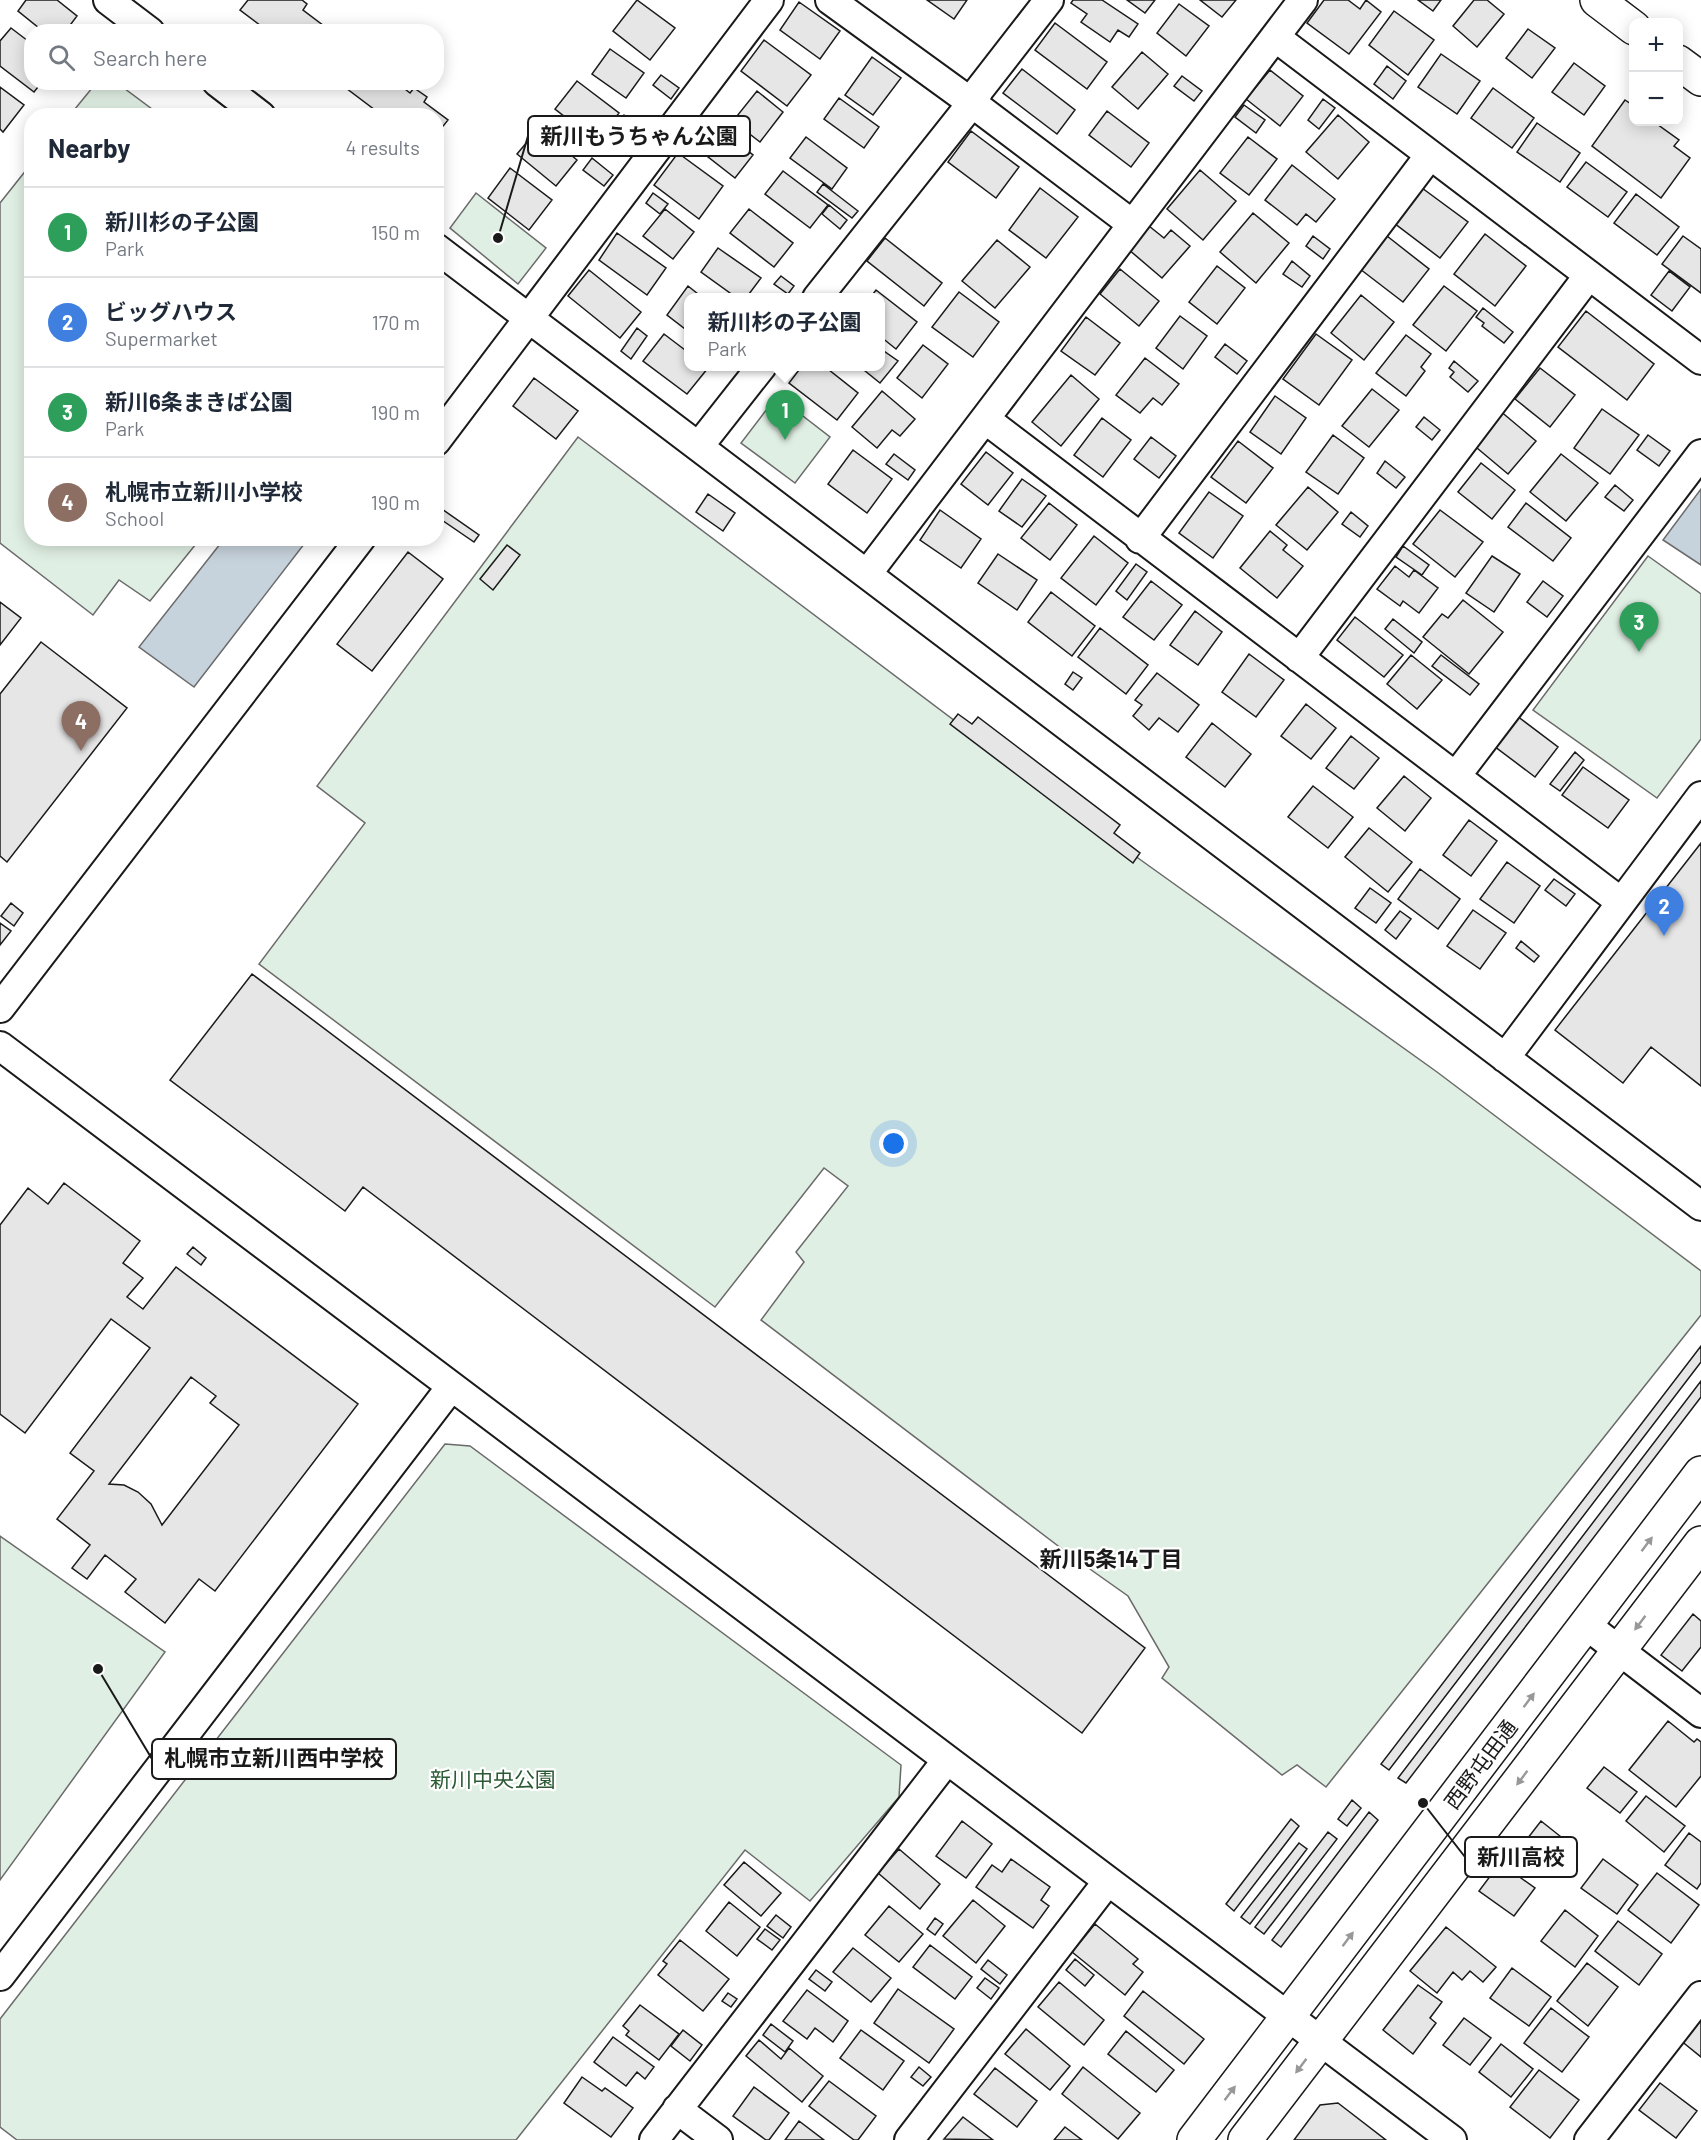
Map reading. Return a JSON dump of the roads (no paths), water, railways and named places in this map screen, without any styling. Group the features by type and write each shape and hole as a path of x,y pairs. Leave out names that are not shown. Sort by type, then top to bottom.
{"street":[{"path":"108,0 140,24"},
{"path":"444,431 770,0"},
{"path":"830,0 972,103 1132,224"},
{"path":"820,293 972,103 1049,0"},
{"path":"867,574 1303,0"},
{"path":"1597,0 1629,24"},
{"path":"1275,37 1701,360"},
{"path":"1683,66 1701,79"},
{"path":"227,90 251,108"},
{"path":"1140,538 1430,155"},
{"path":"444,254 1701,1206"},
{"path":"1299,658 1589,275"},
{"path":"699,446 758,371"},
{"path":"985,419 1621,902"},
{"path":"1456,776 1701,454"},
{"path":"0,1008 355,546"},
{"path":"1505,1058 1701,796"},
{"path":"0,1046 1452,2140"},
{"path":"0,1976 451,1388"},
{"name":"西野屯田通","path":"1194,2140 1701,1473"},
{"name":"西野屯田通","path":"1245,2140 1701,1543"},
{"path":"1586,1625 1701,1713"},
{"path":"654,2140 947,1760"},
{"path":"909,2140 1108,1881"},
{"path":"1589,2140 1701,1996"},
{"path":"677,2109 718,2140"}],"place":[{"name":"新川もうちゃん公園","path":"498,238"},
{"name":"新川杉の子公園","path":"785,440"},
{"name":"新川6条まきば公園","path":"1639,652"},
{"name":"札幌市立新川小学校","path":"81,751"},
{"name":"ビッグハウス","path":"1664,936"},
{"name":"札幌市立新川西中学校","path":"98,1669"},
{"name":"新川高校","path":"1423,1803"}],"district":[{"name":"新川5条14丁目","path":"1111,1558"}],"park label":[{"name":"新川中央公園","path":"493,1778"}]}
